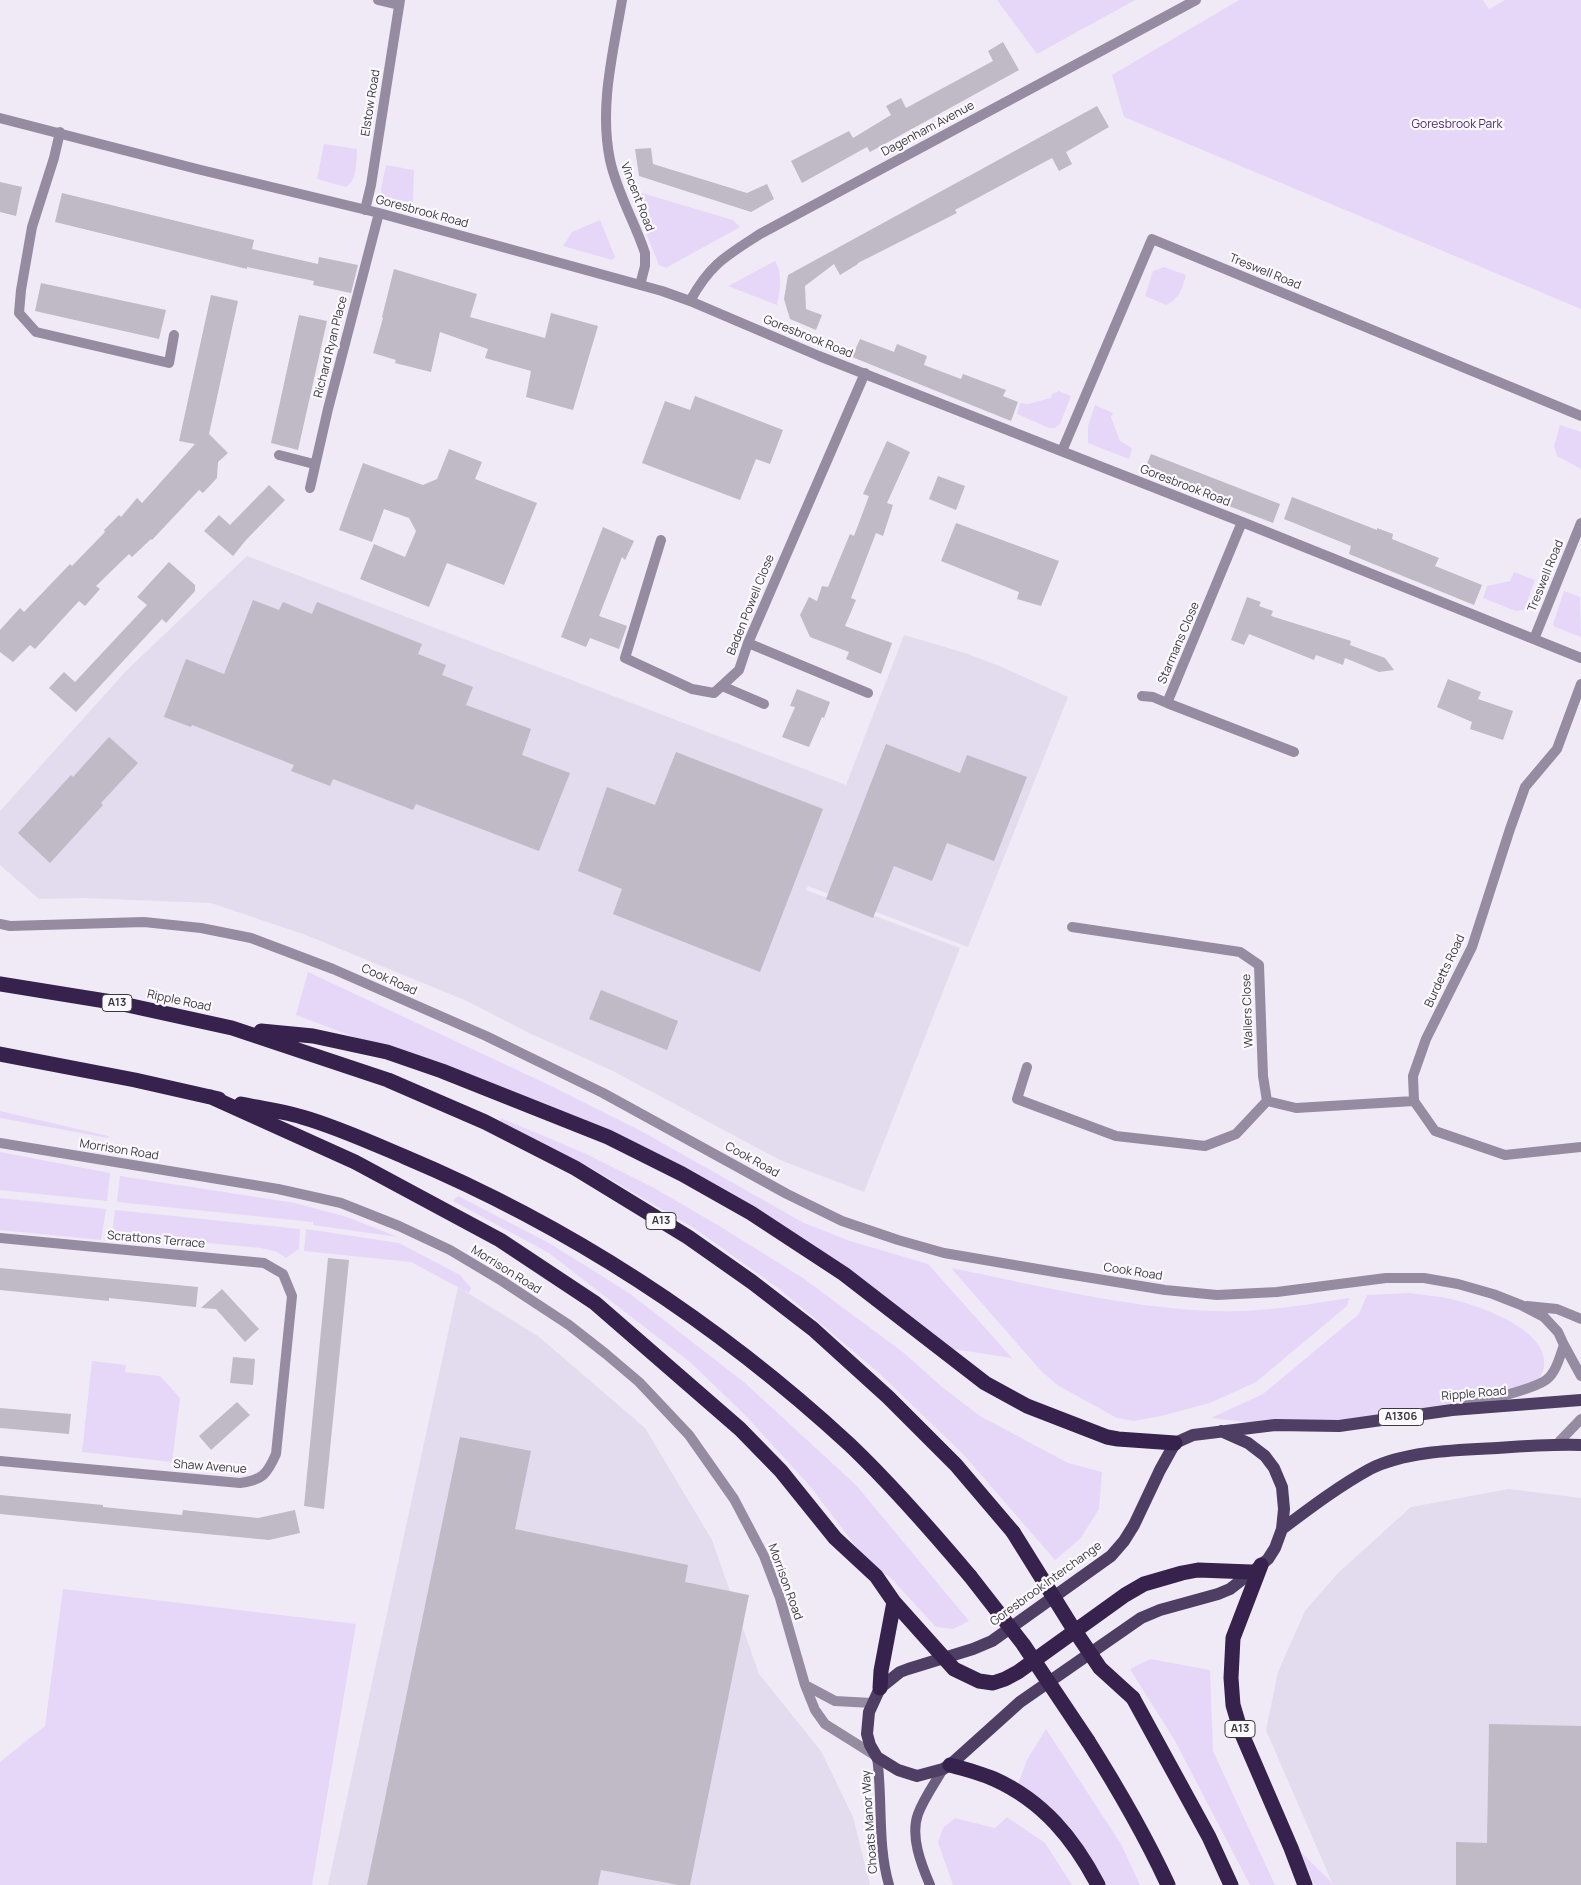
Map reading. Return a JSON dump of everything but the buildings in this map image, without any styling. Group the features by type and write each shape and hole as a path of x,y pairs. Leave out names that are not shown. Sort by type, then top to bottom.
{"highway":[{"name":"Ripple Road","path":"0,984 118,1003 232,1028"},
{"name":"A13","path":"232,1028 313,1036 387,1052 608,1137 682,1174 751,1214 844,1274 985,1383 1027,1406 1107,1437 1175,1443"},
{"name":"A13","path":"232,1028 388,1080 485,1122 575,1168 688,1237 752,1282 813,1330 868,1379 956,1465 1013,1532 1100,1668 1133,1698 1210,1837 1231,1885"},
{"path":"0,1054 302,1117 363,1139 457,1179 549,1226 664,1297 779,1384 851,1446 917,1514 970,1576 1023,1644 1108,1773 1168,1885"},
{"path":"211,1097 372,1171 500,1240 596,1303 740,1429 781,1471 835,1538 876,1576 894,1602 943,1659 954,1669 979,1681 993,1683 1005,1680 1125,1595 1144,1584 1198,1570 1256,1569"},
{"name":"A13","path":"1256,1569 1233,1638 1231,1678 1233,1705 1241,1732 1305,1885"},
{"path":"880,1688 881,1671 894,1602"},
{"path":"946,1767 993,1778 1022,1793 1055,1821 1075,1846 1098,1885"}],"main road":[{"name":"Ripple Road","path":"1222,1431 1275,1425 1340,1426 1452,1410 1581,1400"},
{"path":"877,1757 898,1770 917,1776 946,1767 1020,1702 1122,1630 1141,1618 1160,1610 1230,1589 1268,1559 1275,1548 1282,1530 1284,1509 1282,1487 1274,1468 1265,1456 1248,1442 1222,1431 1193,1434 1175,1443"},
{"name":"Goresbrook Interchange","path":"877,1757 870,1745 867,1734 869,1712 880,1688 900,1672 973,1649 992,1641 1111,1556 1124,1541 1134,1525 1175,1443"},
{"path":"1282,1530 1323,1499 1371,1468 1395,1460 1444,1451 1557,1444 1581,1445"}],"street":[{"path":"378,0 399,2"},
{"name":"Vincent Road","path":"622,0 605,102 605,128 610,161 617,185 644,254 645,266 640,285"},
{"name":"Dagenham Avenue","path":"690,301 700,282 710,270 725,256 760,234 1196,0"},
{"name":"Elstow Road","path":"365,210 371,185 399,2"},
{"name":"Goresbrook Road","path":"0,118 197,169 379,213 640,285 690,301 819,356 1242,522 1581,658"},
{"path":"60,132 54,158 32,227 19,313 36,332 169,363 174,335"},
{"name":"Richard Ryan Place","path":"310,488 314,464 379,213"},
{"name":"Treswell Road","path":"1062,451 1152,239 1581,416"},
{"name":"Baden Powell Close","path":"722,686 738,670 865,373"},
{"path":"279,455 314,464"},
{"name":"Starmans Close","path":"1242,522 1167,703 1294,752"},
{"name":"Treswell Road","path":"1534,639 1581,523"},
{"path":"661,540 624,658 692,689 714,693 722,686 764,704"},
{"path":"748,643 868,693"},
{"name":"Burdetts Road","path":"1414,1101 1413,1076 1426,1040 1472,947 1525,787 1558,749 1581,684"},
{"path":"1142,696 1153,697 1167,703"},
{"name":"Cook Road","path":"0,924 10,926 144,922 201,928 251,938 333,969 494,1040 611,1097 787,1194 842,1221 898,1240 944,1253 1165,1290 1217,1295 1277,1292 1386,1278 1424,1278 1458,1284 1492,1294 1544,1317 1558,1332 1581,1376"},
{"name":"Wallers Close","path":"1072,927 1240,952 1259,965 1263,1076 1267,1101"},
{"path":"1027,1067 1017,1099 1116,1136 1205,1146 1236,1134 1267,1101 1296,1108 1414,1101 1435,1130 1506,1155 1581,1148"},
{"name":"Morrison Road","path":"0,1143 278,1189 341,1203 450,1250 502,1281 569,1325 639,1382 683,1428 734,1499 764,1556 780,1598 805,1685 815,1710 826,1724 877,1757"},
{"name":"Scrattons Terrace","path":"0,1238 264,1263 283,1274 292,1296"},
{"name":"Shaw Avenue","path":"0,1461 240,1484 255,1481 268,1472 276,1454 292,1296"},
{"name":"Cook Road","path":"1521,1306 1557,1309 1581,1319"},
{"path":"1452,1410 1547,1380 1564,1345"},
{"path":"1557,1444 1581,1419"},
{"path":"805,1685 835,1701 872,1703"},
{"name":"Choats Manor Way","path":"877,1757 881,1782 880,1811 885,1873 889,1885"},
{"path":"930,1885 923,1869 916,1840 915,1826 919,1812 946,1767"}],"shaded area":[{"path":"247,556 846,785 904,635 965,653 1002,667 1068,697 968,947 808,886 806,890 960,948 864,1192 780,1160 613,1071 529,1033 467,1001 306,935 211,903 84,898 39,899 0,865 0,811 126,671"},
{"path":"458,1287 538,1336 645,1428 712,1540 759,1674 821,1751 853,1817 870,1885 328,1885"},
{"path":"1509,1489 1581,1498 1581,1885 1333,1885 1266,1730 1278,1672 1305,1611 1338,1573 1411,1507"}],"green space":[{"path":"997,0 1135,0 1037,54"},
{"name":"Goresbrook Park","path":"1239,0 1483,0 1489,9 1505,0 1581,0 1581,309 1124,117 1112,75"},
{"path":"324,144 357,149 353,180 346,187 317,179"},
{"path":"386,165 414,170 413,202 389,199 382,195 381,189"},
{"path":"635,191 733,220 740,227 666,268 659,265 630,194"},
{"path":"600,220 615,257 612,260 563,246 572,232"},
{"path":"775,261 780,277 777,305 728,286"},
{"path":"1164,267 1186,275 1182,289 1166,305 1145,296 1153,271"},
{"path":"1059,391 1071,396 1060,424 1055,428 1049,428 1017,414 1020,403 1028,404 1051,398 1052,394"},
{"path":"1095,405 1113,413 1111,417 1120,441 1132,448 1129,459 1088,443 1088,426"},
{"path":"1560,425 1581,432 1581,469 1557,456 1554,446"},
{"path":"1514,572 1535,580 1524,610 1516,611 1483,598 1487,586 1510,581"},
{"path":"1564,591 1580,597 1581,637 1555,627 1553,624"},
{"path":"308,972 549,1085 643,1132 804,1223 850,1241 928,1264 1012,1358 953,1349 828,1258 546,1109 296,1015"},
{"path":"0,1111 108,1136 108,1138 0,1118"},
{"path":"501,1118 584,1153 654,1188 716,1224 803,1278 904,1353 942,1387 980,1416 1068,1463 1102,1472 1099,1509 1080,1539 1055,1560 963,1454 879,1373 782,1291 697,1230 589,1167 499,1124"},
{"path":"0,1152 110,1173 107,1201 0,1190"},
{"path":"120,1176 295,1203 347,1217 398,1237 313,1225 313,1222 117,1202"},
{"path":"458,1196 549,1243 629,1293 745,1383 856,1485 969,1621 953,1629 936,1627 888,1575 877,1574 809,1485 746,1416 691,1363 549,1253 453,1201"},
{"path":"0,1198 106,1209 101,1240 0,1230"},
{"path":"115,1210 300,1229 299,1249 286,1258 277,1252 261,1248 112,1234"},
{"path":"306,1229 399,1243 460,1275 471,1288 469,1293 411,1262 304,1251"},
{"path":"951,1268 1115,1301 1180,1309 1247,1311 1349,1298 1347,1306 1256,1382 1210,1403 1134,1421 1117,1418 1059,1386 1043,1373"},
{"path":"1409,1293 1464,1302 1511,1322 1525,1331 1536,1342 1543,1354 1544,1367 1540,1377 1527,1392 1473,1398 1386,1419 1264,1424 1211,1418 1263,1394 1359,1314 1367,1295"},
{"path":"92,1361 126,1365 125,1372 160,1376 180,1398 172,1462 82,1452"},
{"path":"63,1589 356,1624 312,1885 0,1885 0,1762 45,1726"},
{"path":"1150,1659 1210,1670 1213,1751 1275,1885 1250,1885 1175,1741 1130,1669"},
{"path":"1046,1729 1121,1844 1140,1885 1102,1885 1017,1787 1027,1760"},
{"path":"1007,1817 1045,1843 1072,1885 953,1885 938,1842 943,1828 955,1818 995,1828"},
{"path":"1301,1852 1332,1883 1333,1885 1314,1885"}]}
